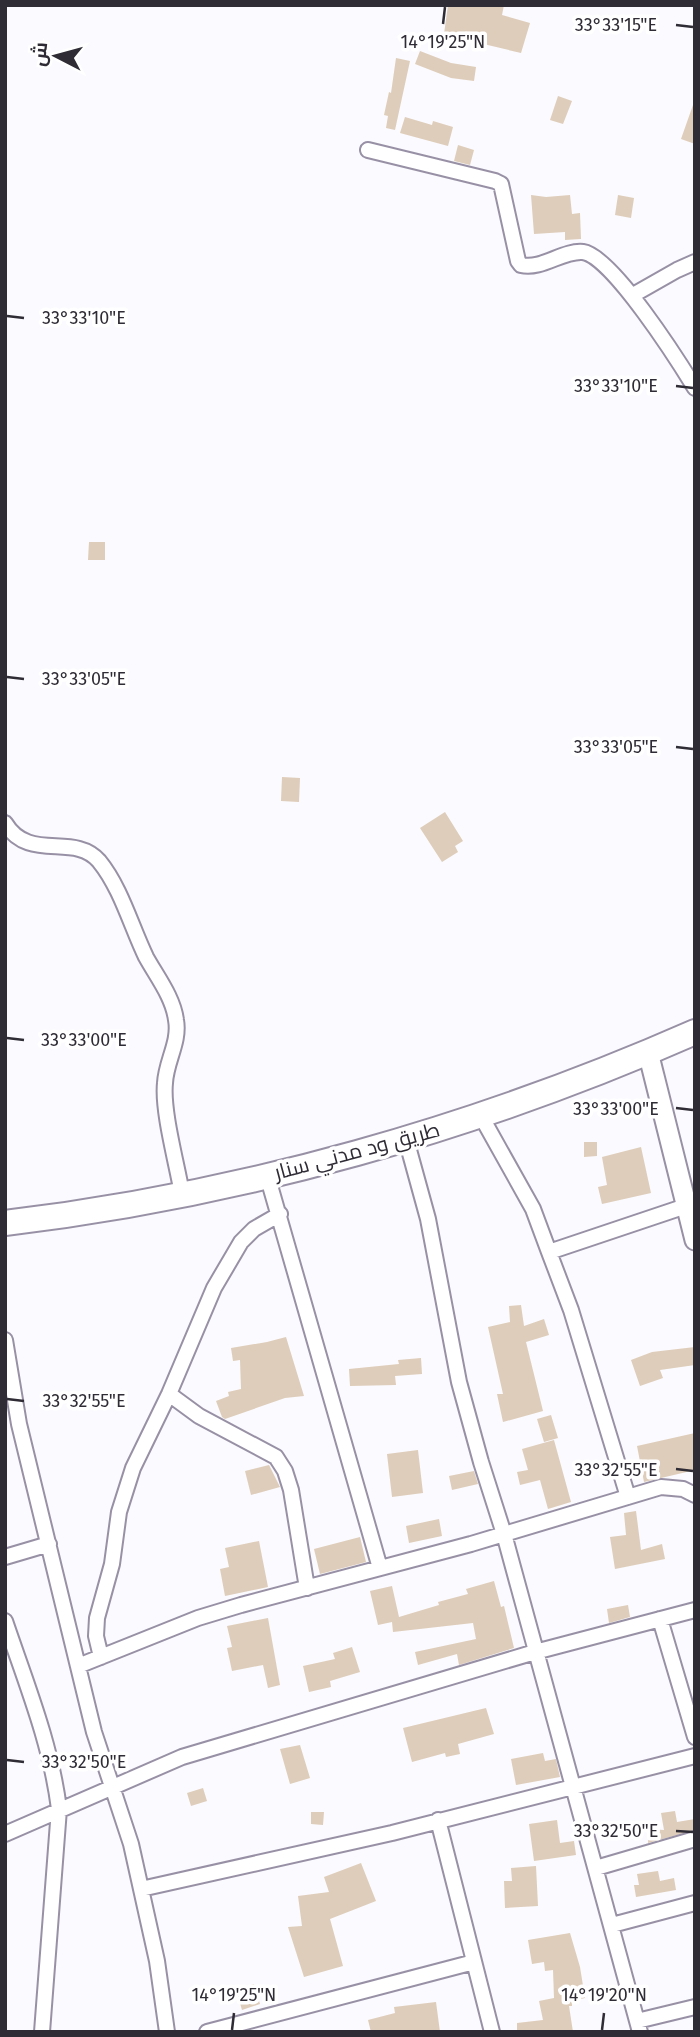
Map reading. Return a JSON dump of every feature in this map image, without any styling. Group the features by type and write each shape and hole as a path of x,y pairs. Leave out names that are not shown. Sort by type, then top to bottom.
{"highway":[{"name":"طريق ود مدني سنار","path":"5,1223 182,1194 406,1139 481,1115 695,1032"}],"street":[{"path":"368,150 501,184 521,265 550,261 580,252 587,253 633,295 695,388"},
{"path":"633,295 695,262"},
{"path":"5,823 17,838 34,845 85,849 96,857 108,872 146,957 170,1001 176,1019 177,1034 164,1083 182,1194"},
{"path":"648,1052 695,1240"},
{"path":"481,1115 533,1209 550,1252 571,1310 628,1497"},
{"path":"406,1139 428,1219 459,1382 504,1534 639,2026 695,2007"},
{"path":"267,1175 380,1568"},
{"path":"550,1252 687,1206"},
{"path":"101,1657 96,1636 97,1618 112,1564 119,1513 133,1468 169,1394 214,1288 241,1242 254,1229 279,1214"},
{"path":"5,1340 19,1424 94,1732 131,1844 157,1961 167,2032"},
{"path":"169,1394 199,1416 276,1457 285,1471 290,1490 307,1588"},
{"path":"78,1666 198,1618 504,1534 661,1487 683,1489 695,1494"},
{"path":"5,1557 49,1544"},
{"path":"5,1834 182,1757 535,1652 695,1610"},
{"path":"660,1619 695,1737"},
{"path":"5,1621 41,1727 55,1776 59,1809 42,2032"},
{"path":"141,1889 438,1821 695,1756"},
{"path":"438,1821 492,2032"},
{"path":"596,1868 695,1839"},
{"path":"612,1925 695,1903"},
{"path":"207,2032 474,1962"}],"building":[{"path":"448,5 504,5 502,15 530,23 521,53 475,42 476,39 444,34"},
{"path":"420,51 451,63 476,67 474,81 451,78 415,64"},
{"path":"396,58 410,61 395,130 386,128 388,116 384,115 389,92 391,93"},
{"path":"558,96 572,101 563,124 550,120"},
{"path":"695,105 695,144 681,139"},
{"path":"405,117 432,125 433,121 453,127 448,146 400,133"},
{"path":"458,145 474,150 470,165 454,161"},
{"path":"531,195 570,195 572,214 580,213 581,239 565,240 565,232 534,234"},
{"path":"618,195 634,198 631,218 615,215"},
{"path":"89,542 105,542 105,560 88,560"},
{"path":"282,777 300,778 299,802 281,801"},
{"path":"445,812 463,841 455,846 458,852 442,862 420,828"},
{"path":"584,1142 597,1142 597,1156 584,1157"},
{"path":"641,1147 651,1193 602,1204 598,1187 607,1185 602,1157"},
{"path":"521,1305 524,1326 544,1319 549,1335 526,1342 543,1411 503,1422 497,1394 503,1394 488,1327 510,1322 509,1306"},
{"path":"286,1337 304,1396 285,1398 225,1419 222,1417 216,1401 229,1396 228,1392 241,1389 240,1360 233,1361 231,1348"},
{"path":"695,1347 695,1365 660,1370 663,1378 640,1386 631,1360 652,1352"},
{"path":"421,1358 422,1374 395,1376 396,1385 350,1386 349,1369 399,1364 398,1360"},
{"path":"551,1415 558,1438 544,1442 537,1419"},
{"path":"695,1433 695,1470 644,1482 637,1446"},
{"path":"554,1440 571,1502 548,1509 540,1480 520,1485 517,1472 528,1470 522,1449"},
{"path":"418,1450 423,1493 392,1497 387,1454"},
{"path":"269,1465 280,1487 251,1495 245,1471"},
{"path":"474,1471 478,1484 452,1490 449,1476"},
{"path":"636,1511 641,1550 662,1544 665,1559 615,1569 610,1537 626,1535 624,1513"},
{"path":"439,1519 442,1536 409,1543 406,1526"},
{"path":"360,1537 366,1562 320,1574 314,1549"},
{"path":"259,1541 268,1587 225,1596 220,1569 229,1567 225,1548"},
{"path":"494,1581 501,1607 504,1606 514,1648 459,1665 457,1654 418,1665 415,1652 476,1639 473,1623 393,1632 392,1622 378,1625 370,1591 392,1586 399,1617 439,1605 438,1602 468,1594 466,1589"},
{"path":"628,1605 630,1617 609,1623 607,1609"},
{"path":"268,1618 280,1685 268,1688 263,1665 232,1671 227,1648 232,1647 227,1626"},
{"path":"352,1647 360,1672 330,1681 331,1687 309,1692 303,1666 335,1659 333,1653"},
{"path":"486,1708 494,1734 458,1744 460,1754 446,1757 445,1753 412,1762 403,1728"},
{"path":"300,1745 310,1778 290,1784 280,1749"},
{"path":"543,1753 545,1761 556,1759 560,1777 516,1785 511,1759"},
{"path":"203,1788 207,1801 191,1806 187,1793"},
{"path":"675,1811 677,1822 695,1819 695,1830 648,1843 649,1829 664,1830 661,1813"},
{"path":"311,1812 324,1812 323,1825 311,1824"},
{"path":"557,1820 560,1843 574,1841 576,1855 534,1861 529,1824"},
{"path":"361,1863 376,1901 330,1919 343,1966 304,1977 288,1927 302,1926 298,1896 329,1892 324,1877"},
{"path":"536,1866 538,1906 505,1908 504,1881 512,1881 511,1868"},
{"path":"658,1871 660,1881 674,1878 676,1890 636,1897 634,1885 639,1885 637,1874"},
{"path":"570,1933 585,1998 572,2001 572,2006 569,2006 573,2032 517,2032 517,2023 543,2020 539,2001 554,1998 553,1970 545,1971 544,1962 532,1964 528,1940"},
{"path":"254,1984 260,2004 242,2010 236,1990"},
{"path":"436,2002 440,2032 371,2032 368,2020 395,2013 394,2007"}]}
